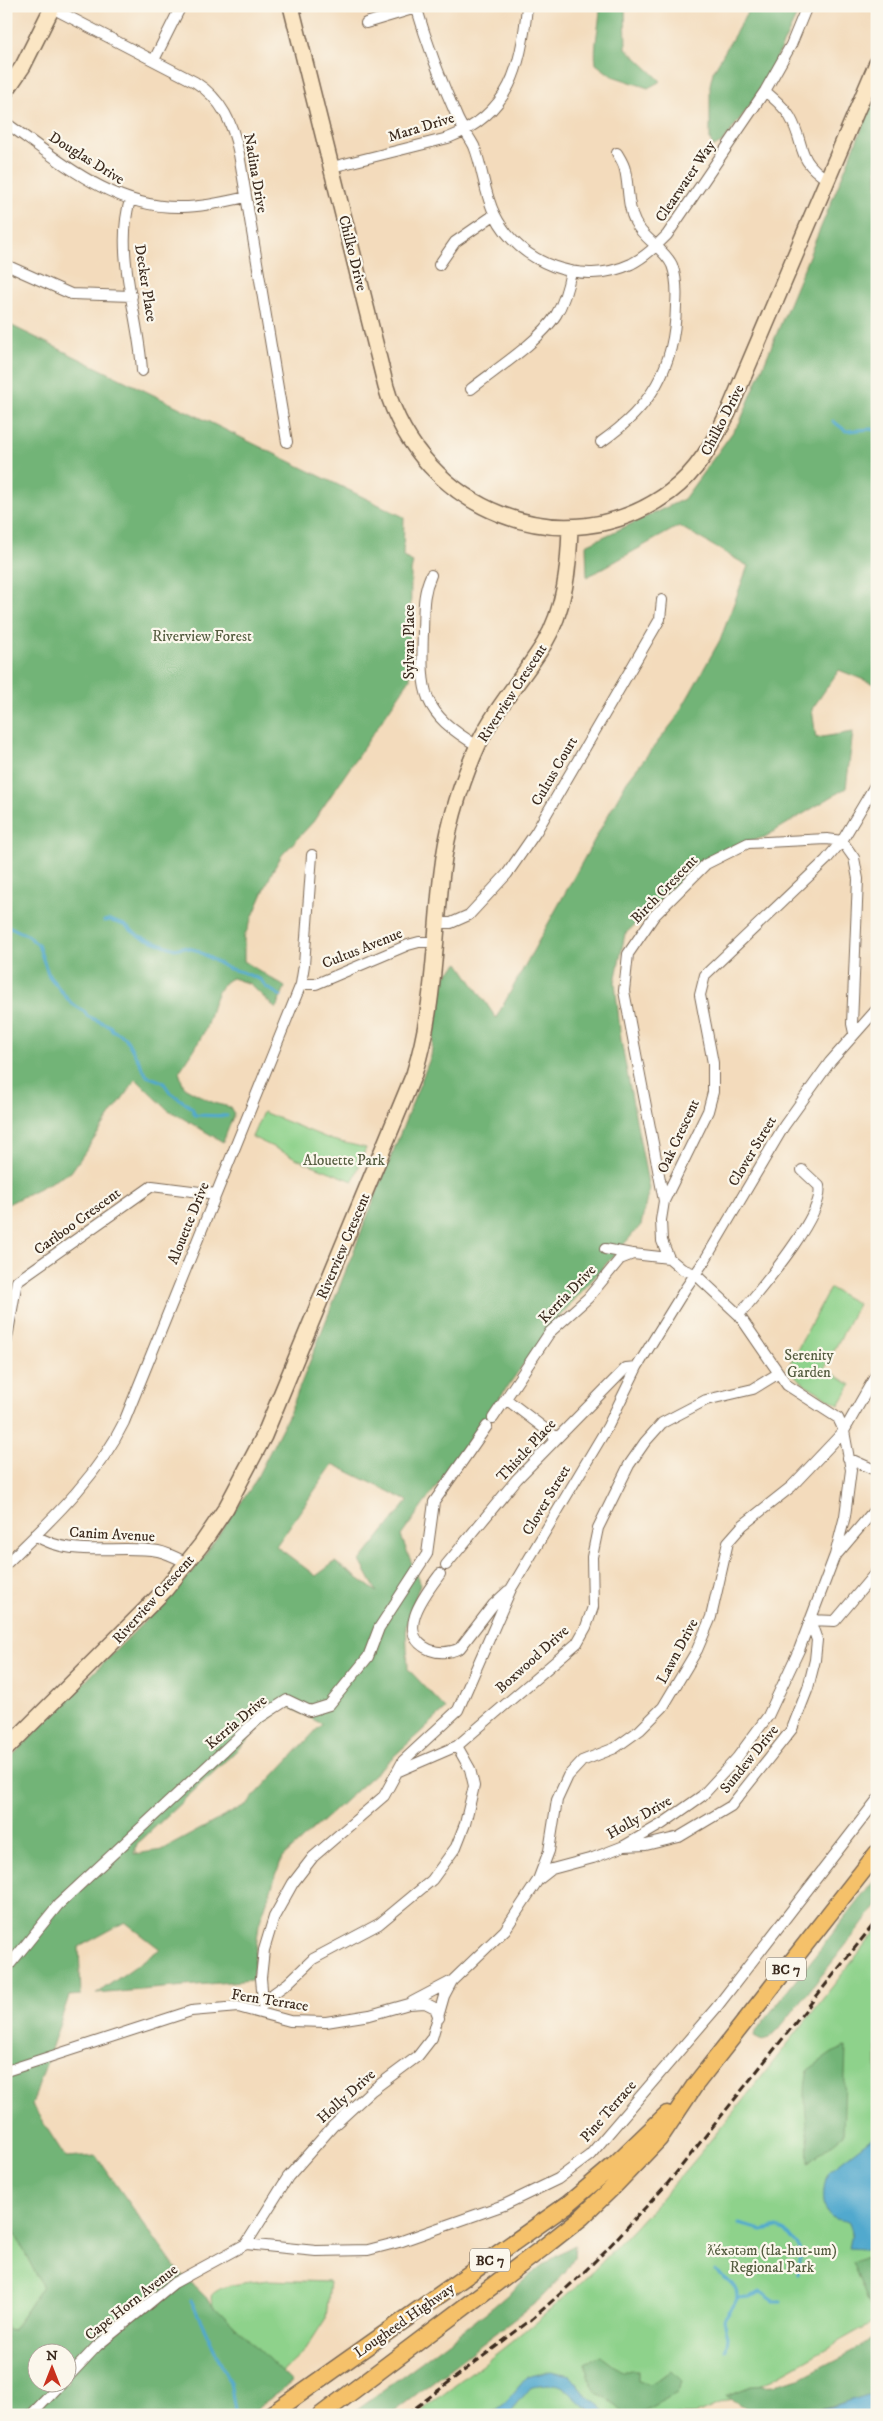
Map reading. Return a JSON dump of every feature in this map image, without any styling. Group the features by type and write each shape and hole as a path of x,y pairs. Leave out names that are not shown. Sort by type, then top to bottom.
{"main road":[{"name":"Lougheed Highway","path":"321,2415 522,2265 582,2217 659,2139 695,2085 877,1853"},
{"name":"Lougheed Highway","path":"270,2415 568,2204 619,2161 695,2085"}],"street":[{"path":"154,60 181,6"},
{"name":"Chilko Drive","path":"291,6 386,387 392,408 408,439 436,473 477,504 523,522 570,527 597,524 645,508 684,480 707,453 728,413 877,63"},
{"name":"Mara Drive","path":"332,167 448,138 465,130 492,109 510,85 521,56 528,6"},
{"name":"Clearwater Way","path":"416,7 436,67 457,118 477,153 494,215 514,242 528,253 550,265 571,271 595,273 622,267 641,258 677,222 765,91 791,45 807,6"},
{"path":"6,91 23,66 52,7"},
{"name":"Nadina Drive","path":"52,7 201,86 212,94 224,111 236,140 287,442"},
{"path":"366,23 416,7"},
{"path":"765,91 789,116 807,163 814,171 827,180"},
{"name":"Douglas Drive","path":"6,123 90,180 130,200 160,206 181,207 246,197"},
{"path":"600,442 624,426 644,404 666,368 676,327 675,277 669,260 638,228 632,216 625,169 617,153"},
{"name":"Decker Place","path":"130,200 125,218 124,239 141,348 142,371"},
{"path":"439,265 455,242 494,215"},
{"path":"6,265 70,294 132,296"},
{"path":"471,389 534,339 554,318 565,294 571,271"},
{"name":"Riverview Crescent","path":"6,1749 145,1611 187,1563 226,1508 264,1436 404,1099 419,1057 427,1022 442,871 449,828 464,779 478,746 495,714 535,658 552,629 566,583 570,527"},
{"name":"Sylvan Place","path":"431,576 424,589 422,660 425,687 434,711 444,724 478,746"},
{"name":"Cultus Court","path":"438,923 451,923 469,915 507,874 536,832 660,619 662,600"},
{"name":"Oak Crescent","path":"669,1258 662,1241 660,1220 664,1200 708,1111 713,1092 713,1063 700,995 705,975 826,860 842,841 877,782"},
{"name":"Birch Crescent","path":"664,1200 624,990 628,954 654,916 706,864 748,844 827,839 842,841"},
{"path":"842,841 854,858 858,879 852,1024 854,1033"},
{"name":"Alouette Drive","path":"6,1564 92,1473 116,1437 301,984 312,855"},
{"name":"Cultus Avenue","path":"301,984 316,984 419,942 436,942"},
{"name":"Clover Street","path":"263,2001 264,1950 274,1917 293,1883 312,1857 384,1796 400,1771 403,1761 458,1710 510,1589 608,1426 637,1367 705,1260 784,1126 854,1033 877,1009"},
{"path":"739,1315 784,1260 819,1201 819,1186 802,1170"},
{"name":"Cariboo Crescent","path":"6,1344 18,1282 144,1191 152,1186 216,1194"},
{"path":"605,1248 632,1254 669,1258 682,1269 695,1274 739,1315 787,1385 838,1418 844,1432"},
{"name":"Kerria Drive","path":"6,1969 58,1904 259,1718 287,1700 310,1711 329,1705 345,1688 368,1657 379,1628 427,1554 434,1502 550,1332 588,1298 620,1258 632,1254"},
{"name":"Thistle Place","path":"510,1589 493,1605 460,1648 452,1652 434,1651 419,1642 414,1633 413,1622 420,1601 510,1488 626,1368 637,1367"},
{"name":"Boxwood Drive","path":"400,1771 457,1746 577,1643 586,1627 593,1606 592,1557 598,1528 629,1465 645,1442 662,1423 706,1400 753,1388 779,1373"},
{"path":"844,1432 877,1373"},
{"path":"506,1399 557,1438"},
{"name":"Holly Drive","path":"246,2244 288,2177 333,2126 371,2091 418,2056 432,2038 444,1996 452,1981 504,1930 538,1880 552,1869 593,1858 624,1846 662,1824 702,1796 736,1758 768,1716 799,1650 835,1555 850,1484 851,1470 844,1432"},
{"name":"Lawn Drive","path":"538,1880 549,1851 557,1800 568,1776 582,1761 615,1748 640,1730 663,1707 698,1650 711,1617 726,1550 732,1536 791,1487 844,1432"},
{"path":"848,1458 877,1471"},
{"path":"835,1555 877,1507"},
{"name":"Canim Avenue","path":"35,1535 49,1543 68,1547 155,1550 187,1563"},
{"path":"810,1620 826,1623 835,1621 877,1571"},
{"name":"Sundew Drive","path":"624,1846 646,1845 679,1836 704,1824 732,1806 792,1729 808,1688 815,1660 817,1640 810,1620"},
{"path":"263,2014 263,2001 288,1983 313,1959 379,1924 432,1880 456,1847 465,1824 474,1786 470,1769 457,1746"},
{"name":"Pine Terrace","path":"246,2244 316,2251 368,2250 399,2242 504,2205 558,2179 590,2155 716,2008 877,1800"},
{"path":"549,1851 556,1864 567,1864"},
{"path":"409,2004 452,1981"},
{"name":"Fern Terrace","path":"6,2071 191,2011 238,2008 290,2021 326,2022 370,2015 409,2004 425,2003 435,2008 439,2018"},
{"name":"Cape Horn Avenue","path":"78,2366 97,2346 174,2283 246,2244"},
{"path":"31,2415 51,2394"}],"green space":[{"path":"600,6 625,6 626,48 661,81 648,88 612,76 596,64 595,50"},
{"path":"751,6 801,6 762,89 723,142 714,147 710,140 710,85 713,72"},
{"path":"877,92 877,680 874,684 839,670 812,709 816,738 853,732 846,788 765,837 730,847 694,869 625,934 615,982 621,1040 649,1189 641,1225 550,1327 401,1536 420,1584 406,1626 408,1669 446,1709 282,1858 259,1924 252,1980 96,1994 160,1949 125,1922 79,1947 81,1995 69,1996 32,2105 66,2158 96,2156 174,2266 292,2382 248,2415 6,2415 6,2329 13,2330 42,2286 6,2216 6,1762 192,1573 253,1485 289,1414 431,1056 441,979 459,963 496,1018 627,781 675,720 720,640 748,566 679,526 587,577 586,545 684,499 740,422","holes":["333,1464 408,1501 360,1561 377,1592 335,1562 316,1576 276,1546","285,1705 322,1724 247,1804 162,1850 134,1854 137,1844"]},
{"name":"Riverview Forest","path":"6,323 404,517 403,557 413,562 411,571 410,679 313,822 282,855 272,872 244,937 244,961 285,987 276,1009 250,984 232,978 221,987 217,994 204,1032 179,1072 184,1087 213,1103 230,1107 234,1114 223,1142 167,1109 136,1079 71,1172 6,1205"},
{"name":"Alouette Park","path":"263,1112 332,1140 366,1148 353,1181 302,1161 252,1137"},
{"name":"Serenity Garden","path":"830,1288 858,1304 825,1368 851,1385 839,1405 805,1384 787,1369"},
{"path":"877,1877 877,1906 778,2030 769,2038 762,2040 754,2036 755,2032"},
{"name":"ƛ̓éxətəm (tla-hut-um) Regional Park","path":"877,1930 877,2320 758,2387 694,2415 416,2415 534,2324 600,2264 637,2225 708,2143"},
{"path":"846,2047 843,2135 808,2163 809,2151 805,2093 808,2070 832,2053"},
{"path":"6,2216 43,2286 13,2330 6,2329"},
{"path":"575,2245 574,2258 565,2273 538,2301 389,2415 349,2415 475,2321 542,2265"},
{"path":"868,2255 877,2257 877,2392 829,2406 805,2410 768,2412 753,2411 726,2396 751,2386 775,2385 800,2378 858,2348 875,2334 876,2321 852,2262"},
{"path":"269,2280 330,2282 326,2318 304,2352 276,2378 218,2318 211,2296 222,2288"},
{"path":"601,2355 622,2371 638,2371 638,2381 650,2384 672,2371 682,2381 677,2393 636,2415 624,2414 599,2393 589,2377 585,2363"}],"water":[{"path":"877,2134 877,2250 849,2248 852,2233 849,2223 834,2218 826,2210 824,2203 825,2182 829,2171"},
{"path":"551,2371 570,2375 587,2396 598,2403 607,2415 592,2415 588,2407 584,2406 566,2389 562,2386 551,2384 532,2386 508,2415 478,2415 495,2411 504,2404 527,2377"},
{"path":"877,2392 877,2415 739,2415 806,2411 830,2407"}],"waterway":[{"path":"833,421 846,431 872,429 877,431"},
{"path":"104,921 109,920 124,925 139,936 175,949 183,947 196,950 227,968 261,980 266,987 281,996"},
{"path":"6,925 27,935 38,945 49,976 71,1003 85,1012 87,1016 110,1026 112,1030 125,1037 147,1076 163,1082 170,1092 192,1108 195,1115 227,1116"},
{"path":"739,2224 762,2230 778,2227 786,2231 798,2246 801,2255 798,2274"},
{"path":"715,2271 732,2284 737,2293 735,2303 724,2320 728,2337 726,2350"},
{"path":"737,2298 749,2297 761,2292 774,2301 781,2301"},
{"path":"191,2300 230,2383 236,2415"}],"railway":[{"path":"406,2415 532,2319 606,2250 668,2183 877,1920"}]}
